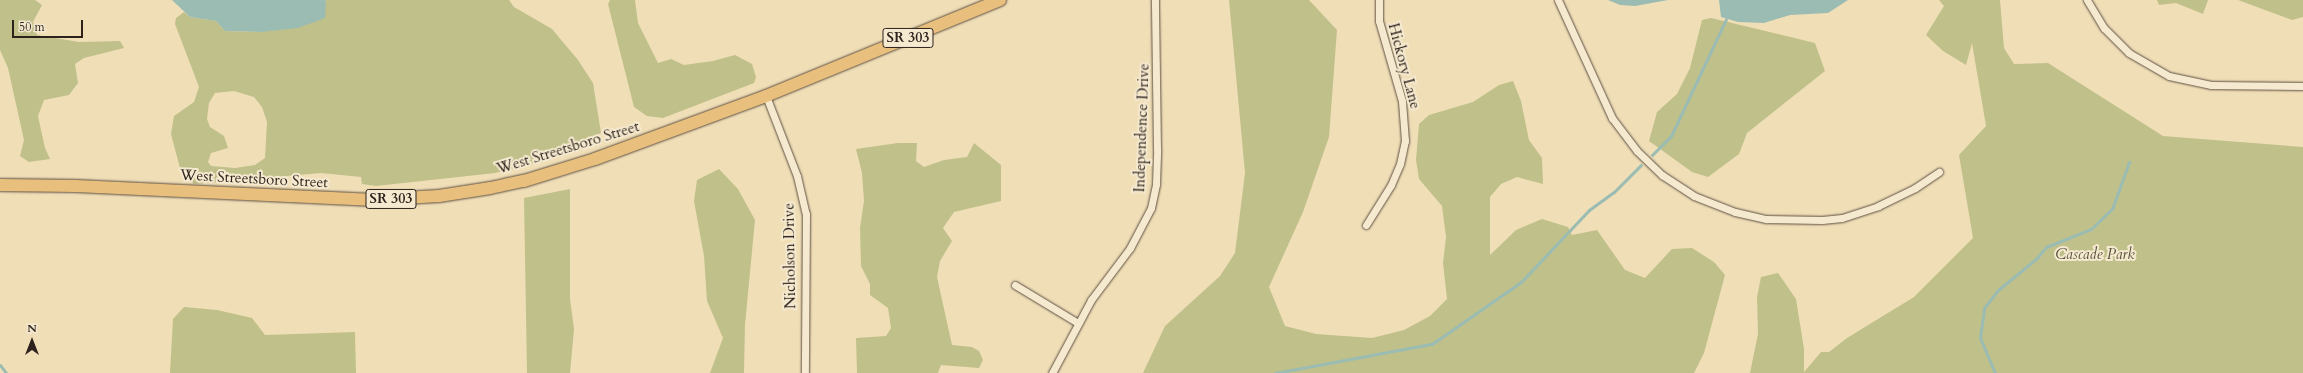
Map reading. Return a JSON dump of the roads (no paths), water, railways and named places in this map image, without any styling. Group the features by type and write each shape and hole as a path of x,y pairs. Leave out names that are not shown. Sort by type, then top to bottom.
{"main road":[{"name":"West Streetsboro Street","path":"0,185 84,186 353,200 449,195 524,181 595,159 766,96 1000,0"}],"street":[{"name":"Independence Drive","path":"1052,373 1078,323 1097,291 1130,248 1151,208 1156,184 1157,149 1155,0"},
{"name":"Hickory Lane","path":"1366,225 1391,186 1400,164 1405,141 1402,102 1379,21 1379,0"},
{"path":"1558,0 1600,95 1616,124 1637,151 1662,175 1694,196 1735,212 1766,219 1822,220 1842,218 1878,206 1915,188 1939,172"},
{"path":"2087,0 2104,28 2129,54 2169,76 2211,85 2303,86"},
{"name":"Nicholson Drive","path":"766,96 797,176 806,214 805,373"},
{"path":"1015,285 1078,323"}],"water":[{"path":"172,0 325,0 325,18 298,28 261,32 225,31 216,21 190,17"},
{"path":"1608,0 1668,0 1635,6 1620,5"},
{"path":"1719,0 1848,0 1828,13 1790,15 1764,23 1738,22 1721,17"}],"waterway":[{"path":"1652,155 1671,136 1726,19"},
{"path":"1995,373 1980,338 1984,308 1998,290 2036,259 2046,247 2091,229 2112,209 2129,162"},
{"path":"1275,373 1432,344 1521,282 1589,210 1614,192 1641,165"},
{"path":"0,365 6,373"}],"park label":[{"name":"Cascade Park","path":"2095,255"}]}
